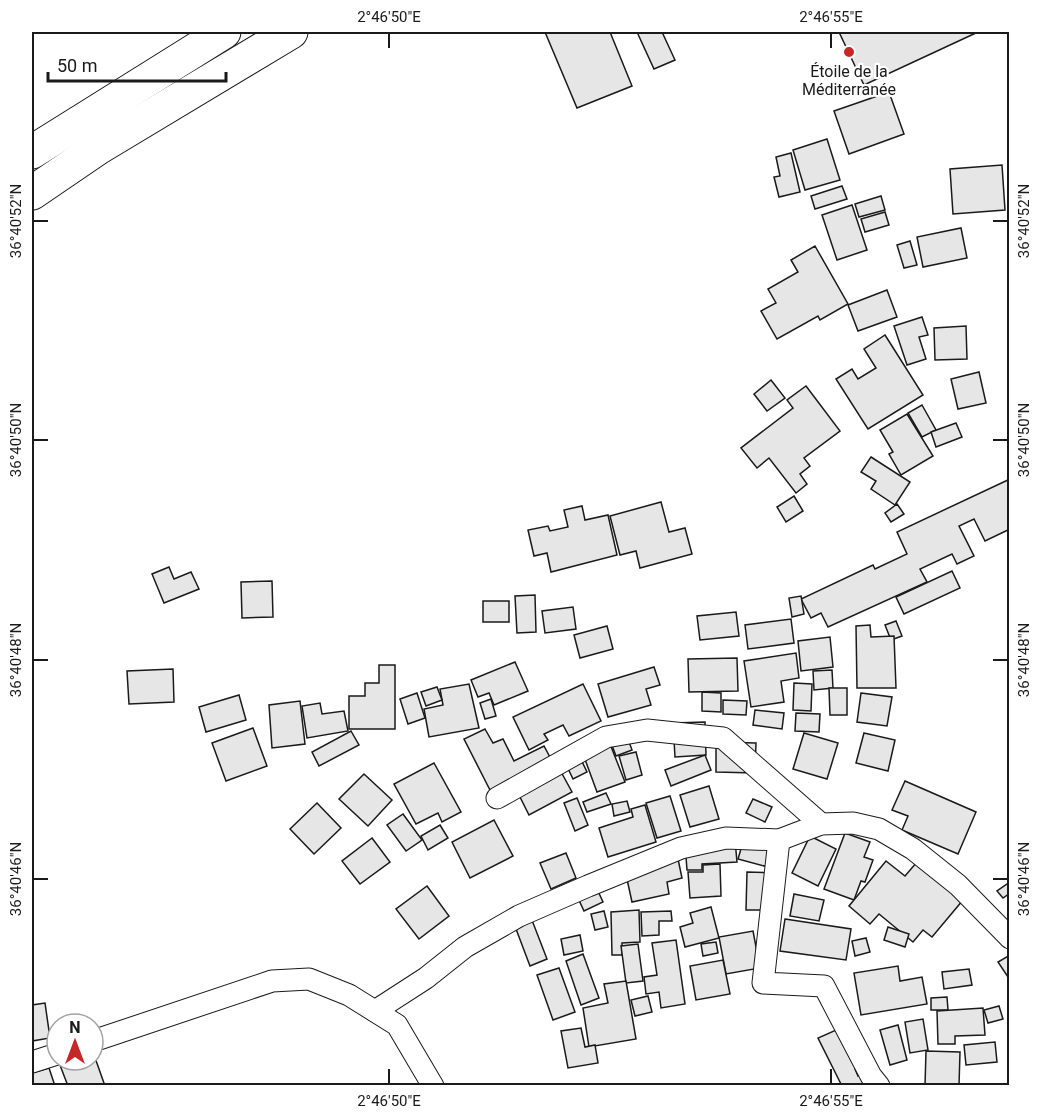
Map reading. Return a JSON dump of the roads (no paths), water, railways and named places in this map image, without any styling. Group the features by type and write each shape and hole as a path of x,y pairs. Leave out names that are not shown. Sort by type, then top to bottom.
{"highway":[{"path":"32,152 224,32"},
{"path":"32,193 98,148 291,32"}],"street":[{"path":"497,798 606,736 647,730 723,738 820,824"},
{"path":"375,1011 426,978 465,947 519,916 588,886 681,848 726,838 779,840 820,824 853,823 879,829 913,849 958,885 1010,938"},
{"path":"779,840 763,983 824,986 870,1076 879,1086"},
{"path":"105,1037 272,981 309,979 349,995 397,1025 433,1086"}],"place":[{"name":"Étoile de la Méditerranée","path":"849,52"}]}
